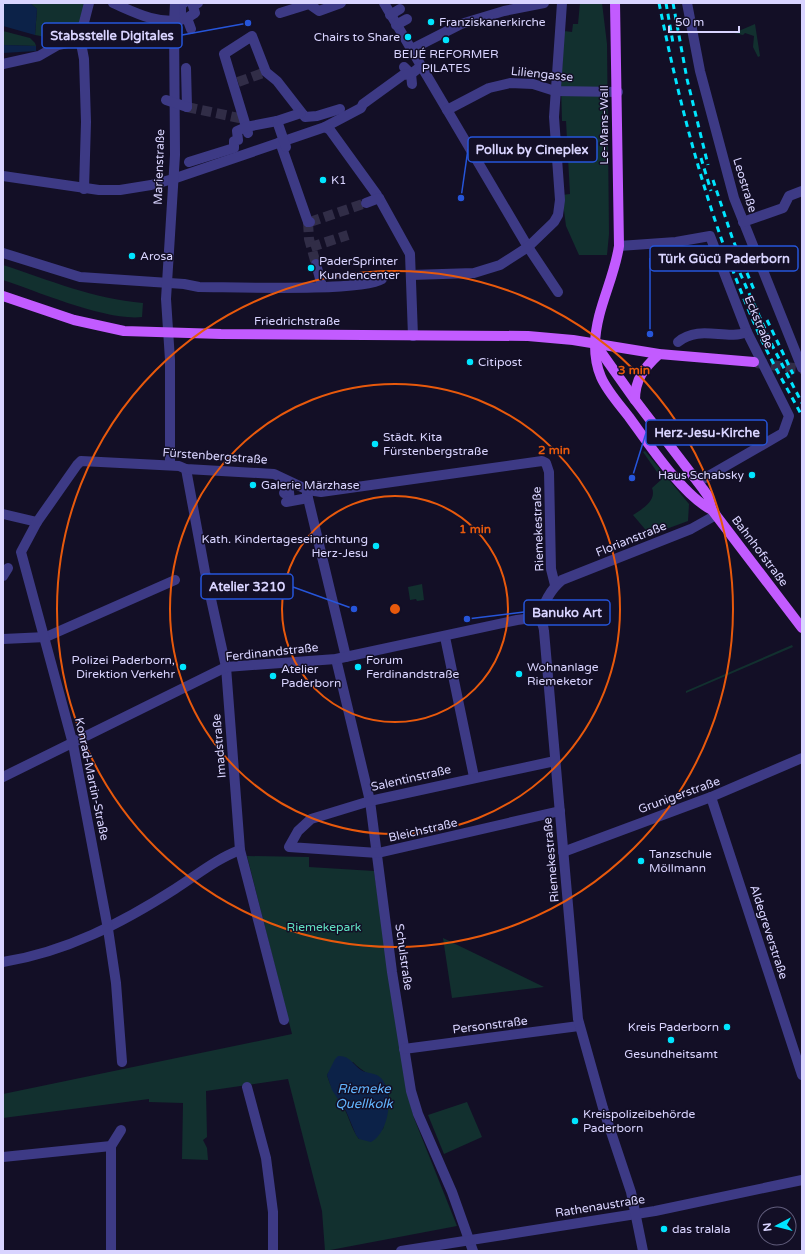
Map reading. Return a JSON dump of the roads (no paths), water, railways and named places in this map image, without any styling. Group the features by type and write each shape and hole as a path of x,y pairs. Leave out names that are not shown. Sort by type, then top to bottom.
{"main road":[{"name":"Le-Mans-Wall","path":"595,344 602,304 613,275 619,246 618,92 615,3"},
{"name":"Friedrichstraße","path":"3,296 94,325 124,331 167,333 528,336 659,354 754,362"},
{"name":"Bahnhofstraße","path":"595,344 635,400 708,496 714,512 802,628"},
{"name":"Bahnhofstraße","path":"595,344 600,376 607,388 680,482 700,503 714,512"},
{"path":"635,400 636,386 640,373 659,354"}],"street":[{"path":"84,189 86,122 84,59 80,38 89,3"},
{"path":"113,3 154,20 174,22 181,20 181,4 192,4 195,13 187,18 191,29"},
{"name":"Marienstraße","path":"167,333 166,283 175,155 175,3"},
{"path":"280,13 309,4 319,10 341,3"},
{"path":"384,3 420,67 528,247 558,292"},
{"path":"410,50 461,24 504,11 544,3"},
{"path":"411,275 474,273 500,265 528,247 554,222 558,215 560,200 554,117 562,3"},
{"name":"Leostraße","path":"687,3 700,71 734,198 802,368"},
{"path":"390,14 400,9"},
{"path":"396,25 407,19"},
{"path":"245,130 235,83 224,54 252,36 265,73 277,81 305,117 317,116 340,109"},
{"path":"3,64 39,56 54,47 80,38"},
{"path":"3,176 84,189 120,190 173,179 283,144 350,116 361,108 360,104 403,75 409,75 420,67"},
{"path":"166,100 187,107 186,68"},
{"name":"Liliengasse","path":"447,110 496,85 510,83 533,84 555,91 618,92"},
{"path":"189,162 234,148 234,141 238,140 237,131 277,121 301,113"},
{"path":"277,121 308,222 310,222"},
{"path":"325,127 330,130 378,197 410,254 413,336"},
{"path":"743,222 783,208 789,196 802,191"},
{"path":"366,203 378,197"},
{"name":"Eckstraße","path":"619,246 676,242 710,236 747,332 789,416 783,434 698,482"},
{"path":"3,253 80,277 184,284 199,287 370,284 382,279"},
{"path":"316,264 322,286"},
{"path":"678,342 680,339 706,332 741,335 747,332"},
{"path":"167,333 170,360 170,465"},
{"path":"791,343 802,346"},
{"name":"Fürstenbergstraße","path":"22,552 37,522 73,470 81,461 170,465 179,466 186,469 274,474 308,494"},
{"name":"Fürstenbergstraße","path":"287,498 542,461 546,462"},
{"name":"Riemekestraße","path":"546,462 550,472 551,569 555,585 549,594 541,620 544,631 579,1026 602,1108 631,1192 643,1251"},
{"name":"Imadstraße","path":"186,469 205,572 226,667 240,850 284,1020"},
{"name":"Schulstraße","path":"308,494 370,801 378,853 386,930 411,1091 418,1114 452,1192 472,1246"},
{"name":"Florianstraße","path":"555,585 562,580 609,563 691,529 714,512"},
{"path":"3,514 37,522"},
{"name":"Konrad-Martin-Straße","path":"22,552 46,637 73,744 108,929"},
{"path":"3,639 46,637 175,580"},
{"name":"Ferdinandstraße","path":"3,777 73,744 226,667 341,658 445,637 517,620 532,618 541,620"},
{"path":"445,637 474,777"},
{"name":"Grunigerstraße","path":"563,852 711,797 802,758"},
{"name":"Salentinstraße","path":"289,847 298,831 311,819 370,801 474,777 555,761"},
{"name":"Aldegreverstraße","path":"711,797 802,1075"},
{"name":"Bleichstraße","path":"289,847 378,853 560,810"},
{"path":"3,962 31,957 70,945 108,929 176,889 213,864 240,850"},
{"path":"108,929 116,983 122,1062"},
{"name":"Personstraße","path":"404,1049 579,1026"},
{"path":"247,1087 266,1158 273,1212 273,1251"},
{"path":"111,1251 111,1146 121,1130"},
{"path":"3,1157 111,1146"},
{"name":"Rathenaustraße","path":"401,1251 472,1246 802,1180"}],"water":[{"path":"3,3 30,3 37,9 35,35 3,26"},
{"path":"3,45 36,46 36,51 3,53"},
{"name":"Riemeke Quellkolk","path":"338,1056 346,1057 363,1071 379,1076 385,1085 389,1102 386,1122 377,1137 371,1142 359,1139 356,1135 346,1111 332,1090 327,1075"}],"tunnel":[{"path":"238,82 263,73"},
{"path":"187,107 244,119"},
{"path":"310,222 366,203"},
{"path":"308,222 309,239 316,264"},
{"path":"311,247 348,235"},
{"path":"756,363 802,369"}],"railway":[{"path":"659,3 687,127 710,206 760,337 802,416"},
{"path":"666,3 673,43"},
{"path":"673,3 687,79 708,165"},
{"path":"701,158 711,191"},
{"path":"713,180 733,240 755,292"},
{"path":"740,273 773,347 802,403"},
{"path":"767,320 793,374"}],"place":[{"name":"Franziskanerkirche","path":"431,22"},
{"name":"Stabsstelle Digitales","path":"248,23"},
{"name":"Chairs to Share","path":"408,37"},
{"name":"BEIJÉ REFORMER PILATES","path":"446,40"},
{"name":"K1","path":"323,180"},
{"name":"Pollux by Cineplex","path":"461,198"},
{"name":"Arosa","path":"132,256"},
{"name":"PaderSprinter Kundencenter","path":"311,268"},
{"name":"Türk Gücü Paderborn","path":"650,334"},
{"name":"Citipost","path":"470,362"},
{"name":"Städt. Kita Fürstenbergstraße","path":"375,444"},
{"name":"Haus Schabsky","path":"752,475"},
{"name":"Herz-Jesu-Kirche","path":"632,478"},
{"name":"Galerie Märzhase","path":"253,485"},
{"name":"Kath. Kindertageseinrichtung Herz-Jesu","path":"376,546"},
{"name":"Atelier 3210","path":"354,609"},
{"name":"Banuko Art","path":"467,619"},
{"name":"Polizei Paderborn, Direktion Verkehr","path":"183,667"},
{"name":"Forum Ferdinandstraße","path":"358,667"},
{"name":"Wohnanlage Riemeketor","path":"519,674"},
{"name":"Atelier Paderborn","path":"273,676"},
{"name":"Tanzschule Möllmann","path":"641,861"},
{"name":"Kreis Paderborn","path":"727,1027"},
{"name":"Gesundheitsamt","path":"671,1040"},
{"name":"Kreispolizeibehörde Paderborn","path":"575,1121"},
{"name":"das tralala","path":"664,1229"}],"park label":[{"name":"Riemekepark","path":"324,927"}]}
